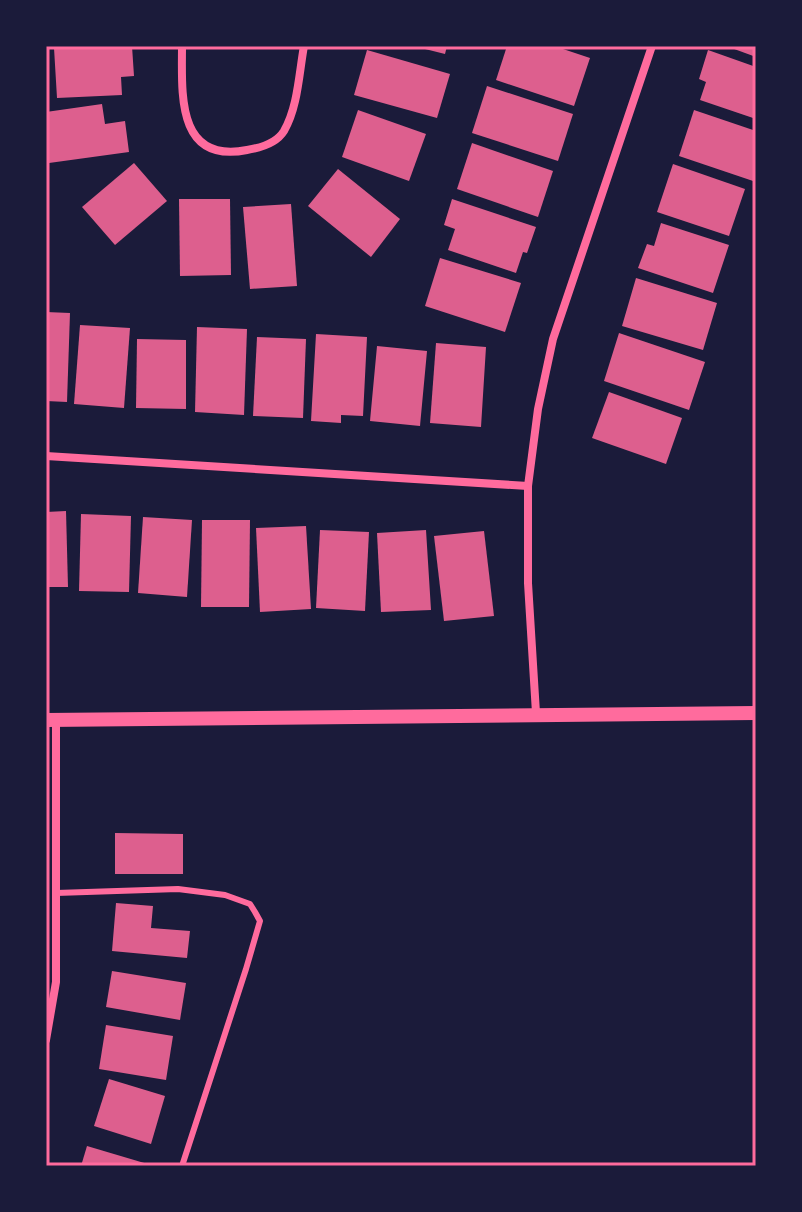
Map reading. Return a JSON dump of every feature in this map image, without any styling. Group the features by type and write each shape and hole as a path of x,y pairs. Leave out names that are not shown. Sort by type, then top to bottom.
{"street":[{"path":"182,46 181,94 190,130 203,145 230,153 265,147 283,133 294,105 304,46"},
{"path":"536,713 528,583 528,486 538,409 553,339 652,46"},
{"path":"46,456 528,486"},
{"path":"46,1040 56,893 51,720 756,713"}],"lane":[{"path":"56,893 178,889 225,895 250,904 260,921 182,1166"}],"building":[{"path":"132,46 134,76 121,77 122,95 57,98 54,48"},
{"path":"413,46 447,46 445,54"},
{"path":"507,46 554,46 590,58 574,106 496,80"},
{"path":"726,46 756,46 756,57"},
{"path":"367,50 450,74 437,118 354,95"},
{"path":"708,50 756,67 756,119 700,100 706,82 699,79"},
{"path":"487,86 573,114 558,161 472,133"},
{"path":"102,104 105,124 125,121 129,152 49,163 46,112"},
{"path":"358,110 426,134 409,181 342,157"},
{"path":"694,110 756,131 756,182 679,156"},
{"path":"472,143 553,171 538,217 457,189"},
{"path":"134,163 167,201 115,245 82,207"},
{"path":"673,164 745,189 729,236 657,212"},
{"path":"338,169 400,219 371,257 308,206"},
{"path":"179,199 230,199 231,275 180,276"},
{"path":"452,199 536,227 516,273 448,250 455,229 444,225"},
{"path":"291,204 297,286 250,289 243,207"},
{"path":"661,223 729,245 713,293 638,268 647,244 654,246"},
{"path":"440,258 521,283 505,332 425,306"},
{"path":"636,278 717,303 703,350 622,326"},
{"path":"46,312 70,313 67,402 46,401"},
{"path":"80,325 130,328 124,408 74,404"},
{"path":"197,327 247,329 244,415 195,412"},
{"path":"619,333 705,362 689,410 604,381"},
{"path":"316,334 367,337 363,416 341,415 341,423 311,421"},
{"path":"257,337 306,339 303,418 253,416"},
{"path":"137,339 186,340 186,409 136,408"},
{"path":"436,343 486,347 481,427 430,423"},
{"path":"377,346 427,351 420,426 370,421"},
{"path":"609,392 682,418 666,464 592,438"},
{"path":"66,511 68,587 46,587 46,512"},
{"path":"81,514 131,516 129,592 79,591"},
{"path":"143,517 192,520 187,597 138,593"},
{"path":"202,520 250,520 249,607 201,607"},
{"path":"306,526 311,609 260,612 256,528"},
{"path":"320,530 369,532 365,611 316,608"},
{"path":"426,530 431,610 381,612 377,533"},
{"path":"484,531 494,616 444,621 434,536"},
{"path":"115,833 183,834 183,874 115,874"},
{"path":"116,903 153,906 151,928 190,931 187,958 112,951"},
{"path":"112,971 186,983 180,1020 106,1007"},
{"path":"106,1025 173,1036 166,1080 99,1069"},
{"path":"109,1079 165,1096 151,1144 94,1126"},
{"path":"87,1146 151,1165 151,1166 81,1166"}]}
